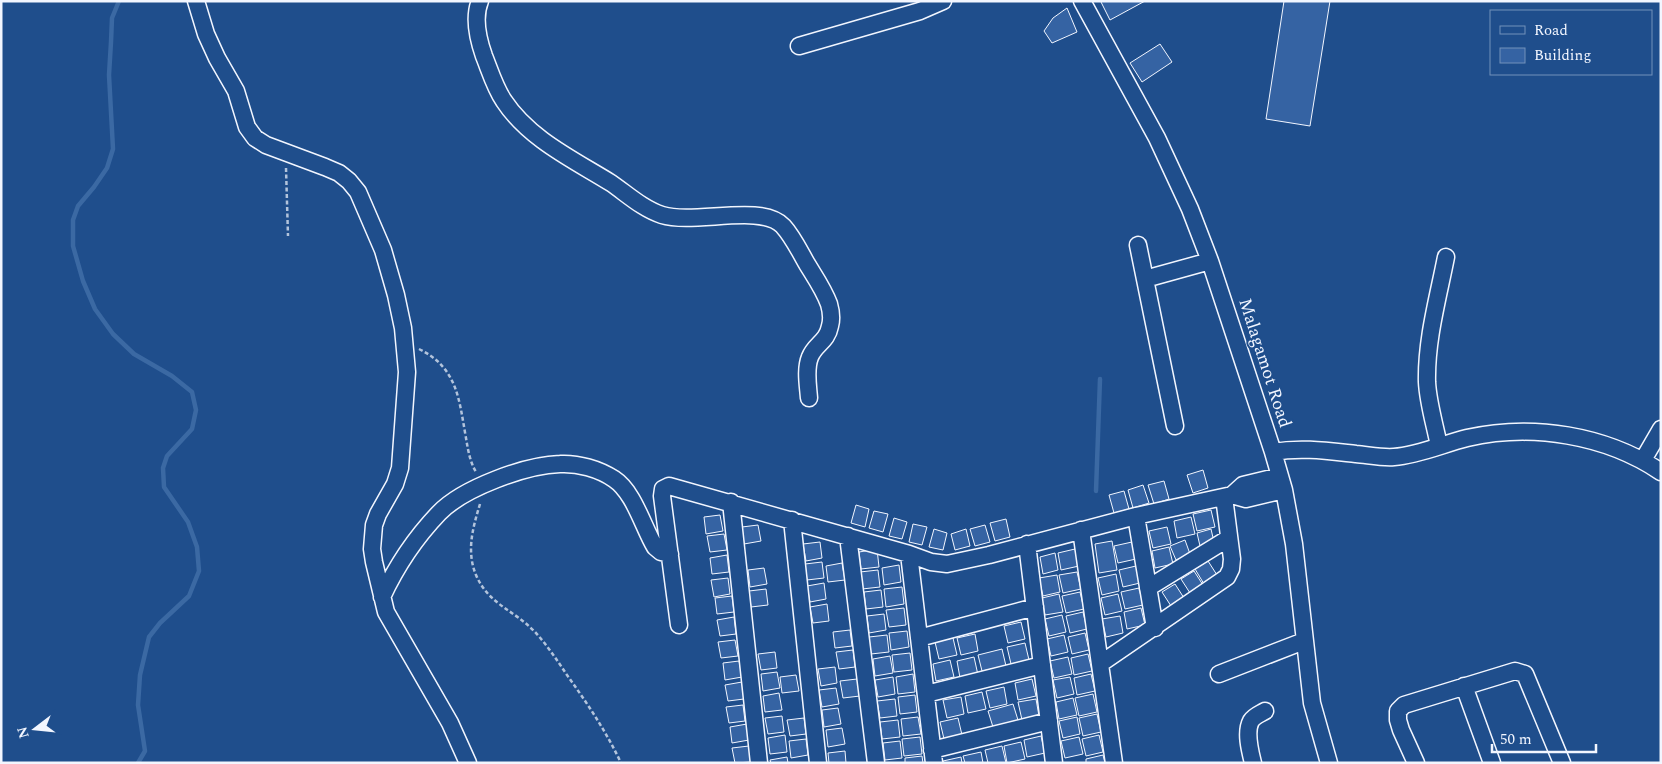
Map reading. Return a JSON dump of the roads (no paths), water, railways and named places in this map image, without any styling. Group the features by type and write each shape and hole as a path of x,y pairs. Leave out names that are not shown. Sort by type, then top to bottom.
{"street":[{"path":"196,1 210,42 236,91 247,127 254,138 266,145 339,173 349,181 358,192 383,250 396,296 405,347 407,372 400,468 395,484 374,525 372,537 373,556 382,597 392,625 450,723 468,763"},
{"path":"480,1 476,10 477,24 482,48 491,75 504,101 519,119 539,137 570,160 610,183 651,211 667,216 691,218 760,215 772,218 783,226 825,294 830,306 831,317 828,336 810,357 808,369 809,398"},
{"path":"799,46 920,11 943,1"},
{"name":"Malagamot Road","path":"1082,1 1157,138 1190,210 1210,261 1273,452 1282,483 1294,544 1312,704 1329,763"},
{"path":"1138,245 1175,426"},
{"path":"1439,446 1428,385 1427,360 1431,330 1446,257"},
{"path":"1145,278 1210,261"},
{"path":"1643,460 1661,429"},
{"path":"1273,452 1309,449 1393,457 1415,454 1487,434 1538,432 1587,439 1643,460 1661,472"},
{"path":"382,597 402,559 439,512 457,498 513,473 560,464 578,465 596,470 615,480 627,492 655,547 661,552 670,554"},
{"path":"679,625 662,496 665,487 672,486 731,502 931,562 947,564 989,555 1136,516 1228,496 1243,485 1282,483"},
{"path":"1100,664 1227,578 1232,560 1229,538 1228,496"},
{"path":"731,502 759,763"},
{"path":"1136,516 1155,628"},
{"path":"792,520 818,763"},
{"path":"1081,530 1114,763"},
{"path":"848,536 876,763"},
{"path":"1148,588 1229,538"},
{"path":"1027,544 1054,763"},
{"path":"909,554 933,756 1049,721"},
{"path":"919,638 1035,607"},
{"path":"1219,674 1304,641"},
{"path":"926,694 1042,665"},
{"path":"1416,763 1398,720 1398,711 1404,705 1509,672 1519,671 1525,674 1527,678 1562,763"},
{"path":"1464,686 1492,763"},
{"path":"1253,763 1249,730 1251,721 1265,711"}],"waterway":[{"path":"119,1 112,18 109,75 113,149 107,168 78,206 73,220 73,246 83,281 95,309 113,334 134,354 172,376 192,392 196,410 192,429 167,456 163,468 164,487 188,522 197,547 199,571 189,596 160,623 149,637 140,675 138,705 145,751 138,763"},
{"path":"1096,491 1100,379"}]}
